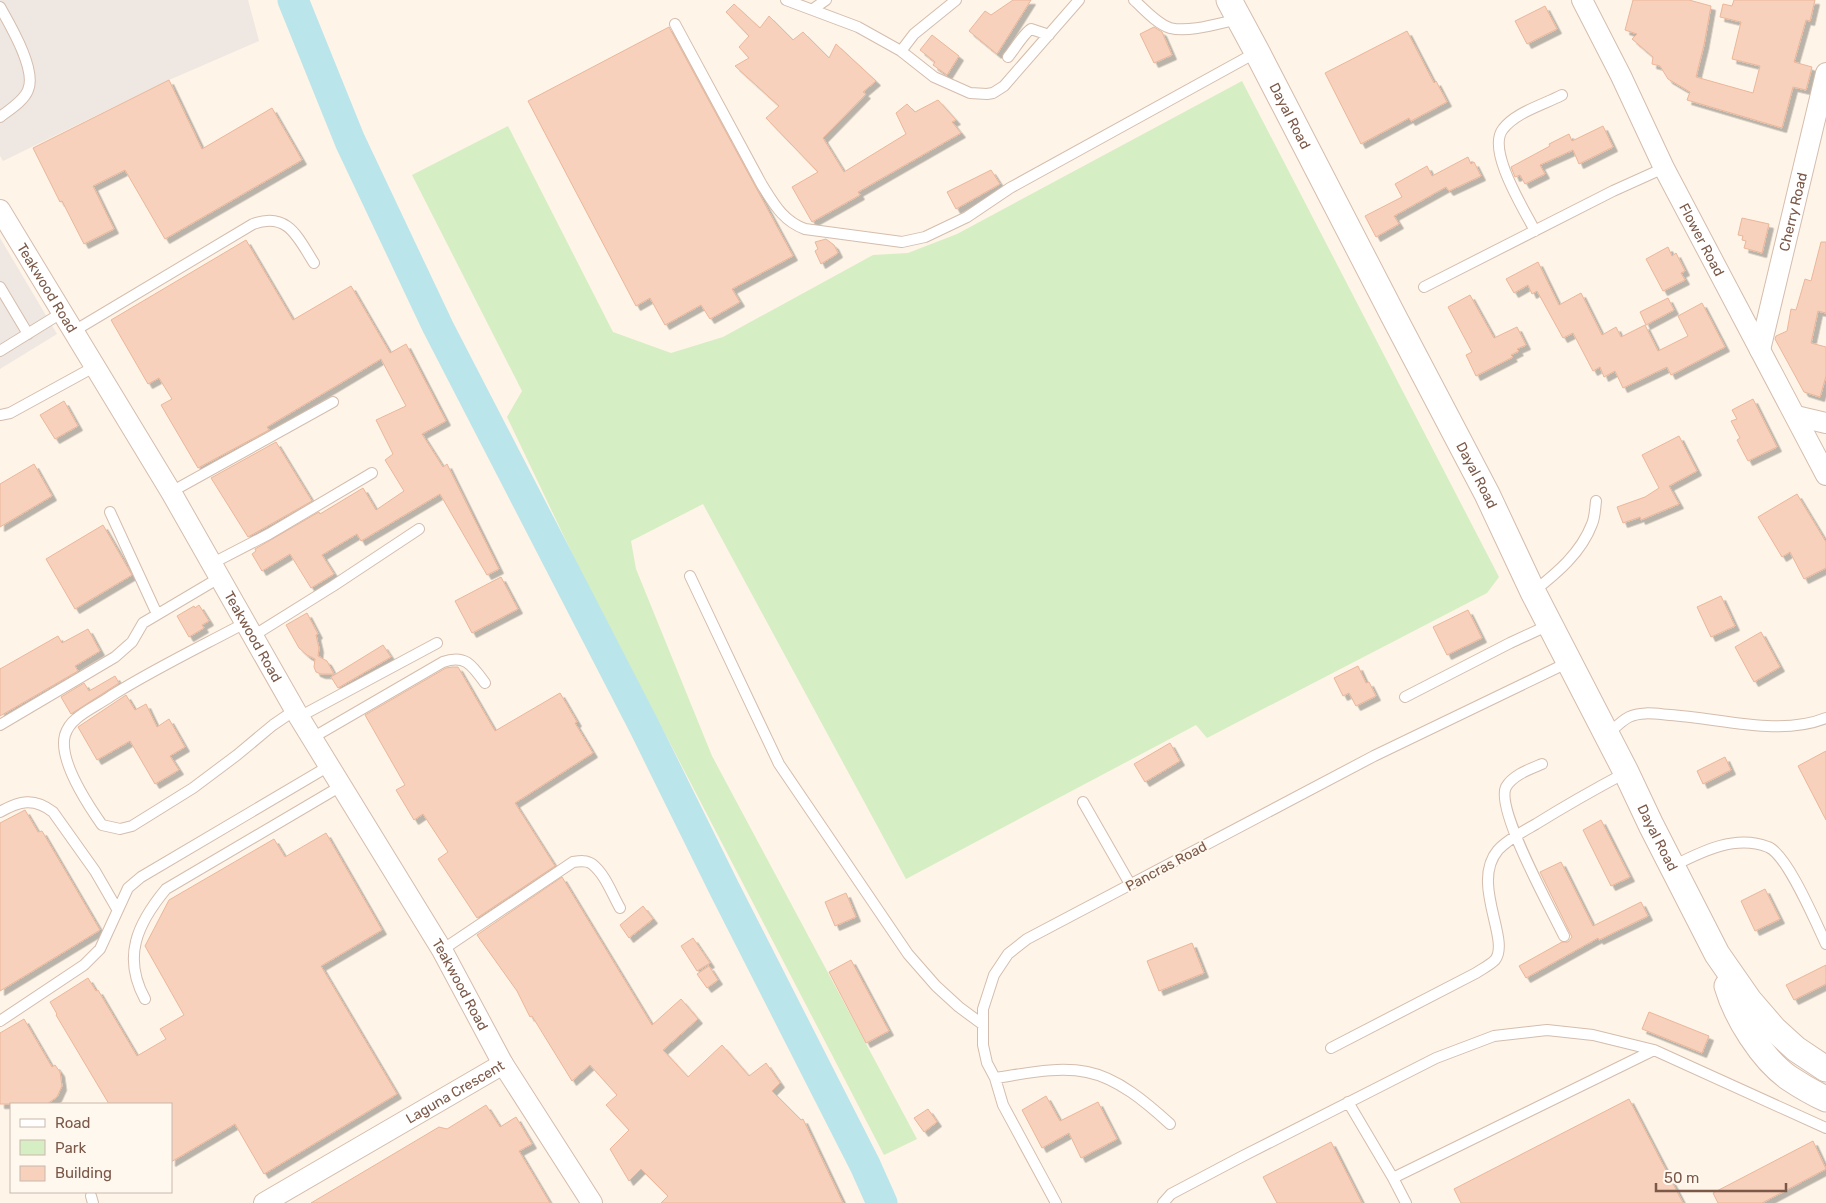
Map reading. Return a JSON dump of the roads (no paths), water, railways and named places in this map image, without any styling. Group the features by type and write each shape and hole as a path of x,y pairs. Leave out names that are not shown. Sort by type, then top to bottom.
{"street":[{"name":"Flower Road","path":"1582,0 1621,76 1664,168 1826,475"},
{"name":"Dayal Road","path":"1234,10 1488,494 1533,592 1570,661 1717,954 1749,1000 1774,1029 1796,1049 1826,1070"},
{"name":"Cherry Road","path":"1760,350 1826,73"},
{"name":"Teakwood Road","path":"0,210 170,492 297,713 442,950 503,1064"},
{"path":"1796,416 1826,423"},
{"name":"Dayal Road","path":"1717,954 1729,994 1747,1029 1763,1051 1788,1077 1826,1099"},
{"name":"Laguna Crescent","path":"264,1203 503,1064 592,1203"}],"lane":[{"path":"786,0 858,27 901,51 934,77 970,93 987,94 993,93 1004,86 1079,0"},
{"path":"812,9 826,0"},
{"path":"901,51 914,34 956,0"},
{"path":"1134,0 1170,28 1185,30 1234,10"},
{"path":"0,7 28,66 31,80 25,96 0,117"},
{"path":"675,24 762,185 777,208 792,225 805,229 902,242 925,237 967,217 1010,188 1257,52"},
{"path":"1008,57 1025,32 1031,29 1049,35"},
{"path":"1535,231 1510,183 1499,154 1499,141 1501,131 1513,119 1562,96"},
{"path":"1424,287 1614,191 1664,168"},
{"path":"74,331 253,224 263,221 278,221 293,229 314,263"},
{"path":"0,287 28,334"},
{"path":"0,351 63,312"},
{"path":"0,415 10,412 94,366"},
{"path":"170,492 333,402"},
{"path":"0,725 116,657 132,642 143,623 215,571 269,534 372,473"},
{"path":"1533,592 1559,571 1585,540 1593,523 1596,501"},
{"path":"110,512 157,614"},
{"path":"419,529 333,586 249,629 129,685 76,718 69,726 65,736 64,749 67,762 87,804 102,825 120,829 132,826 193,788 238,755 273,725 437,643"},
{"path":"690,576 779,764 908,954 936,986 959,1007 982,1024"},
{"path":"1405,698 1510,643 1550,625"},
{"path":"312,738 442,662 453,658 461,659 473,666 485,683"},
{"name":"Pancras Road","path":"1056,1203 1003,1105 995,1078 987,1063 983,1045 983,1009 987,992 994,975 1008,954 1027,939 1374,756 1570,661"},
{"path":"1607,736 1628,718 1638,714 1680,716 1775,726 1797,726 1826,718"},
{"path":"1542,764 1521,774 1510,782 1506,787 1504,803 1516,836 1564,936"},
{"path":"0,1021 84,965 100,949 128,888 141,877 329,766"},
{"path":"1331,1048 1476,973 1495,960 1499,952 1499,941 1490,905 1489,872 1498,850 1516,836 1626,772"},
{"path":"145,1000 134,974 133,954 135,939 146,914 166,889 341,786"},
{"path":"0,812 23,802 30,801 44,804 53,812 95,871 118,910"},
{"path":"1083,802 1130,884"},
{"path":"1672,866 1703,851 1725,845 1746,843 1769,847 1782,858 1826,944"},
{"path":"442,950 573,862 582,861 592,864 604,878 620,908"},
{"path":"1163,1203 1171,1194 1436,1058 1494,1036 1547,1030 1593,1035 1654,1050 1826,1128"},
{"path":"1393,1178 1654,1050"},
{"path":"995,1078 1042,1071 1086,1071 1102,1076 1143,1099 1170,1124"},
{"path":"1348,1102 1406,1203"}],"waterway":[{"path":"293,0 350,141 438,327 645,728 865,1165 882,1203"}]}
